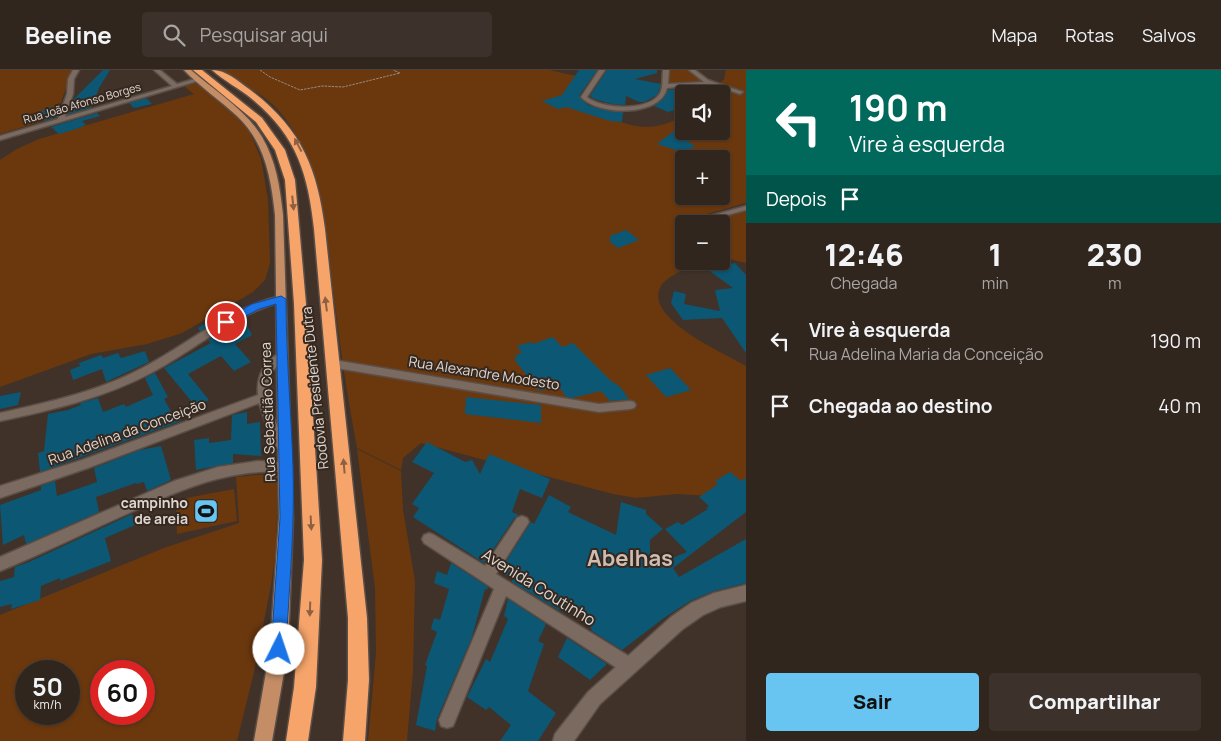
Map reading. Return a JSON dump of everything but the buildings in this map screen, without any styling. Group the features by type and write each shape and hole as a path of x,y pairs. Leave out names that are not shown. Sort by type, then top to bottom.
{"highway":[{"name":"Rodovia Presidente Dutra","path":"216,70 260,100 277,117 294,138 304,156 312,185 334,364 355,571 359,642 354,741"},
{"name":"Rodovia Presidente Dutra","path":"197,75 234,98 259,120 280,150 290,180 300,304 313,560 305,687 296,741"},
{"path":"346,496 363,572 368,651 364,741"}],"main road":[{"name":"Rua Sebastião Correa","path":"187,70 197,75 258,136 270,162 276,186 279,215 286,518 279,649 263,741"}],"street":[{"path":"61,119 76,70"},
{"path":"157,70 175,86"},
{"path":"602,70 584,97 588,102 596,106 620,108 648,105 662,97 666,70"},
{"path":"692,70 706,81 740,92"},
{"name":"Rua João Afonso Borges","path":"0,138 175,86 197,75"},
{"path":"664,86 704,84 707,83 706,81"},
{"path":"719,215 746,208"},
{"path":"0,417 73,401 111,388 161,363 234,317 281,299"},
{"path":"0,564 178,485 234,468 271,465 286,460 263,398 263,384 268,367 281,357"},
{"name":"Rua Alexandre Modesto","path":"334,364 599,408 630,405"},
{"name":"Rua Adelina da Conceição","path":"0,492 84,464 263,398"},
{"path":"488,575 522,522"},
{"name":"Avenida Coutinho","path":"429,539 629,666"},
{"path":"447,720 503,585"},
{"path":"562,741 594,698 697,608 720,599 746,593"}],"path":[{"path":"260,70 270,77 300,90 322,86 343,87 400,73 393,70"}],"shaded area":[{"path":"0,70 72,70 56,117 0,134"},
{"path":"219,70 549,70 590,79 575,98 614,119 641,127 655,126 675,120 675,140 730,140 730,85 716,85 724,80 726,70 746,70 746,203 703,215 675,215 675,270 683,270 668,279 661,286 658,298 663,310 689,334 746,366 746,498 677,494 636,498 613,494 421,443 403,458 401,470 357,448 342,359 326,228 315,178 295,132 273,104"},
{"path":"669,70 690,70 704,81 670,83"},
{"path":"199,83 237,116 250,133 261,159 268,200 270,263 265,280 253,292 182,333 147,344 91,354 0,387 0,160 17,149 39,139 194,94 184,86"},
{"path":"746,211 746,263 730,259 730,216"},
{"path":"357,449 401,471 403,510 415,581 413,670 407,741 368,741 376,653 375,588"},
{"path":"278,475 276,548 271,585 254,672 237,741 0,741 0,615 164,548 239,523 236,477"},
{"name":"campinho de areia","path":"234,489 237,521 177,534 176,500"}],"place":[{"name":"campinho de areia","path":"206,511"}],"district":[{"name":"Abelhas","path":"630,558"}],"route":[{"path":"226,322 256,306 271,300 281,299 286,518 279,649"}]}
